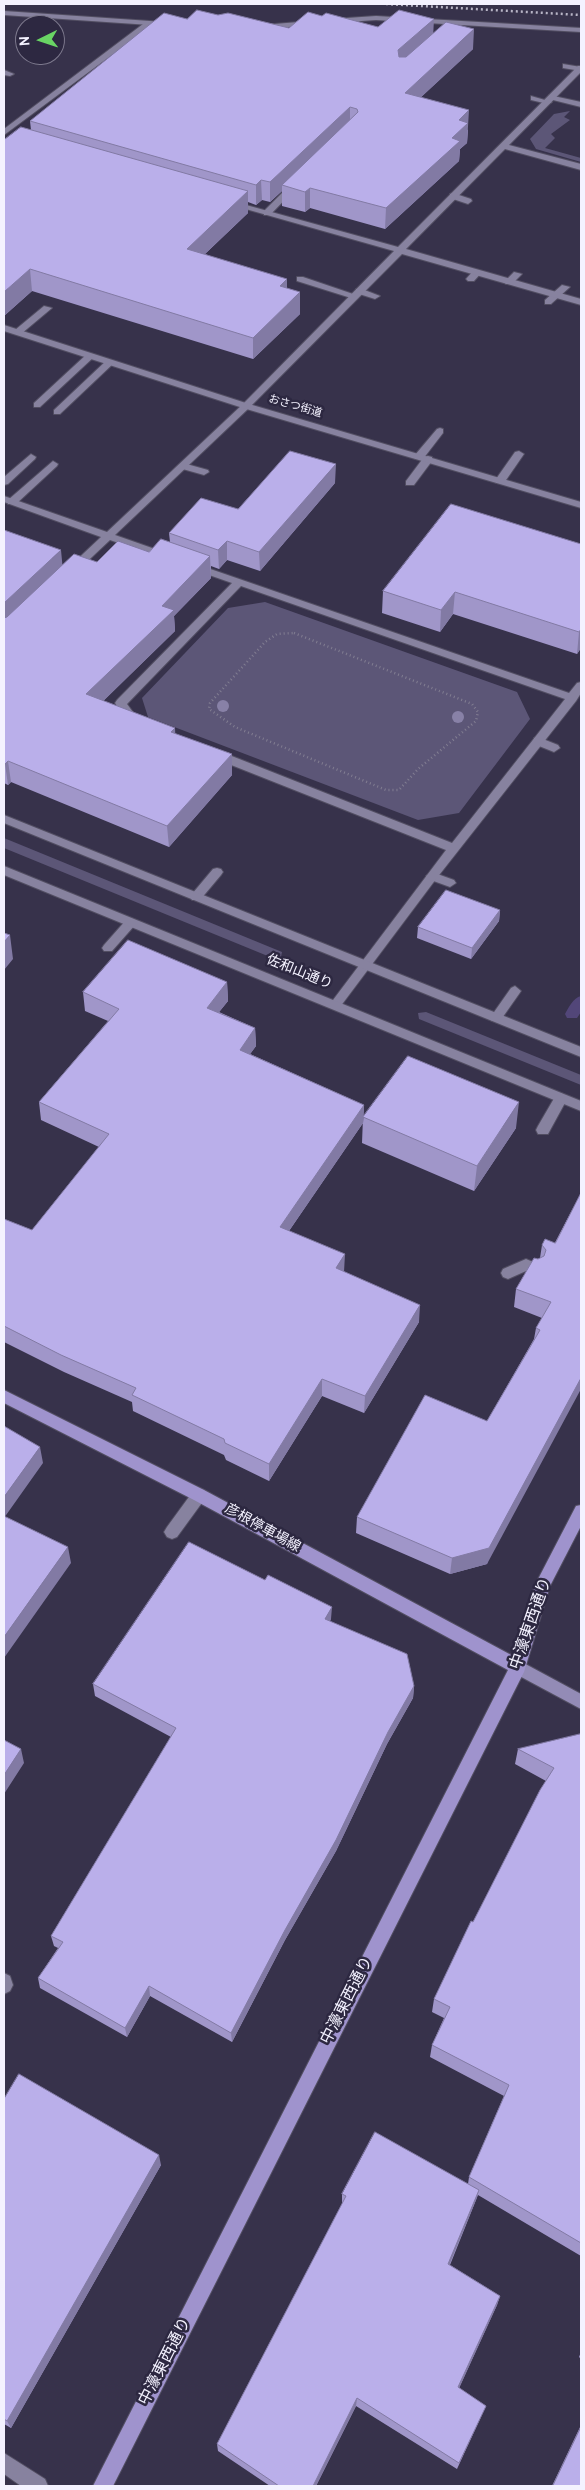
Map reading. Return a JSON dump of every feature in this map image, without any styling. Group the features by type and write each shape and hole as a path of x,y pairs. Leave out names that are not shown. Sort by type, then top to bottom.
{"main road":[{"name":"彦根停車場線","path":"4,1396 199,1494 518,1667"},
{"name":"中濠東西通り","path":"103,2486 518,1667 542,1585 581,1511"},
{"path":"518,1667 581,1702"}],"street":[{"path":"4,13 180,24"},
{"path":"255,27 376,18 581,30"},
{"path":"445,35 460,22"},
{"path":"4,133 150,23"},
{"path":"566,66 580,69"},
{"path":"66,576 246,406 580,69"},
{"path":"534,98 581,105"},
{"path":"503,146 581,167"},
{"path":"267,212 302,178"},
{"path":"453,196 468,201"},
{"path":"219,199 400,250 474,276 510,282 551,298 581,302"},
{"path":"510,282 517,274"},
{"path":"300,279 357,294 375,296"},
{"path":"551,298 565,287"},
{"path":"18,332 47,308"},
{"name":"おさつ街道","path":"4,328 246,406 581,505"},
{"path":"37,405 90,356"},
{"path":"58,412 110,362"},
{"path":"423,458 440,431"},
{"path":"4,482 32,457"},
{"path":"8,501 53,464"},
{"path":"182,466 204,472"},
{"path":"8,501 572,698"},
{"path":"150,728 132,721 120,703 239,582"},
{"path":"336,1004 432,876 581,686"},
{"path":"538,741 554,748"},
{"path":"205,750 454,848"},
{"path":"4,819 581,1052"},
{"name":"佐和山通り","path":"4,870 336,1004 581,1106"},
{"path":"196,897 217,872"},
{"path":"432,876 450,883"},
{"path":"108,948 131,922"},
{"path":"496,1018 515,991"},
{"path":"543,1130 561,1098"},
{"path":"508,1273 526,1265 535,1269"},
{"path":"172,1532 199,1494"},
{"path":"4,2463 38,2486"}],"lane":[{"path":"500,481 519,454"},
{"path":"410,482 423,458"}],"path":[{"path":"294,633 472,704 478,712 476,721 418,769 399,790 386,790 234,727 209,709 210,703 265,642 277,634 294,633"}],"shaded area":[{"path":"570,111 564,117 570,120 551,134 555,138 545,148 581,158 581,162 536,149 530,139 554,114"},
{"path":"265,602 517,692 530,719 459,813 418,820 148,717 142,698 228,608"},
{"path":"4,838 282,952 281,957 275,959 4,848"},
{"path":"426,1012 581,1075 581,1085 419,1019 418,1013"}],"building":[{"path":"197,10 218,15 228,13 289,28 308,12 322,16 326,13 378,27 399,10 434,19 398,50 399,57 406,57 446,22 474,29 405,93 469,110 459,120 468,123 452,138 460,141 386,208 310,188 305,192 282,185 358,112 357,109 350,107 270,182 261,180 256,185 30,121 164,13 187,19"},
{"path":"21,127 248,191 187,249 287,279 280,286 300,292 253,338 30,269 4,292 4,140"},
{"path":"290,451 336,464 259,552 227,541 218,550 169,533 201,498 238,509"},
{"path":"451,504 581,544 581,629 579,632 455,592 441,610 383,591"},
{"path":"4,530 61,550 4,603"},
{"path":"161,539 210,556 162,606 174,610 86,694 175,728 171,732 232,754 167,826 8,761 4,764 4,618 74,554 97,562 118,541 149,552"},
{"path":"446,890 500,910 472,948 418,927"},
{"path":"4,933 10,935 4,942"},
{"path":"128,940 227,982 207,1008 255,1028 240,1050 364,1105 280,1227 345,1254 336,1268 420,1305 365,1396 322,1379 269,1464 225,1443 224,1439 132,1395 136,1388 61,1355 4,1326 4,1219 32,1230 109,1134 39,1102 119,1009 83,992"},
{"path":"408,1056 519,1102 477,1166 363,1117"},
{"path":"581,1193 581,1378 489,1548 452,1558 357,1517 425,1395 487,1421 540,1330 536,1328 551,1302 516,1289 534,1258 538,1259 544,1256 546,1250 542,1245 545,1239 555,1243"},
{"path":"4,1426 40,1447 4,1497"},
{"path":"4,1516 68,1547 4,1637"},
{"path":"189,1542 265,1580 268,1575 332,1607 325,1619 407,1654 414,1686 388,1732 336,1840 285,1930 231,2033 149,1986 125,2028 38,1978 63,1942 51,1936 176,1728 93,1684"},
{"path":"581,1734 581,2243 469,2177 509,2085 432,2045 450,2007 434,1999 471,1921 473,1922 540,1790 554,1768 518,1749"},
{"path":"4,1740 21,1749 4,1775"},
{"path":"19,2074 159,2155 7,2421 4,2419 4,2099"},
{"path":"375,2132 479,2190 448,2264 500,2296 458,2387 486,2406 459,2463 357,2398 313,2486 279,2486 217,2444 346,2196 342,2194"},
{"path":"581,2427 581,2486 553,2486"}],"waterway":[{"path":"572,1014 581,1001"}],"railway":[{"path":"386,4 581,15"}]}
